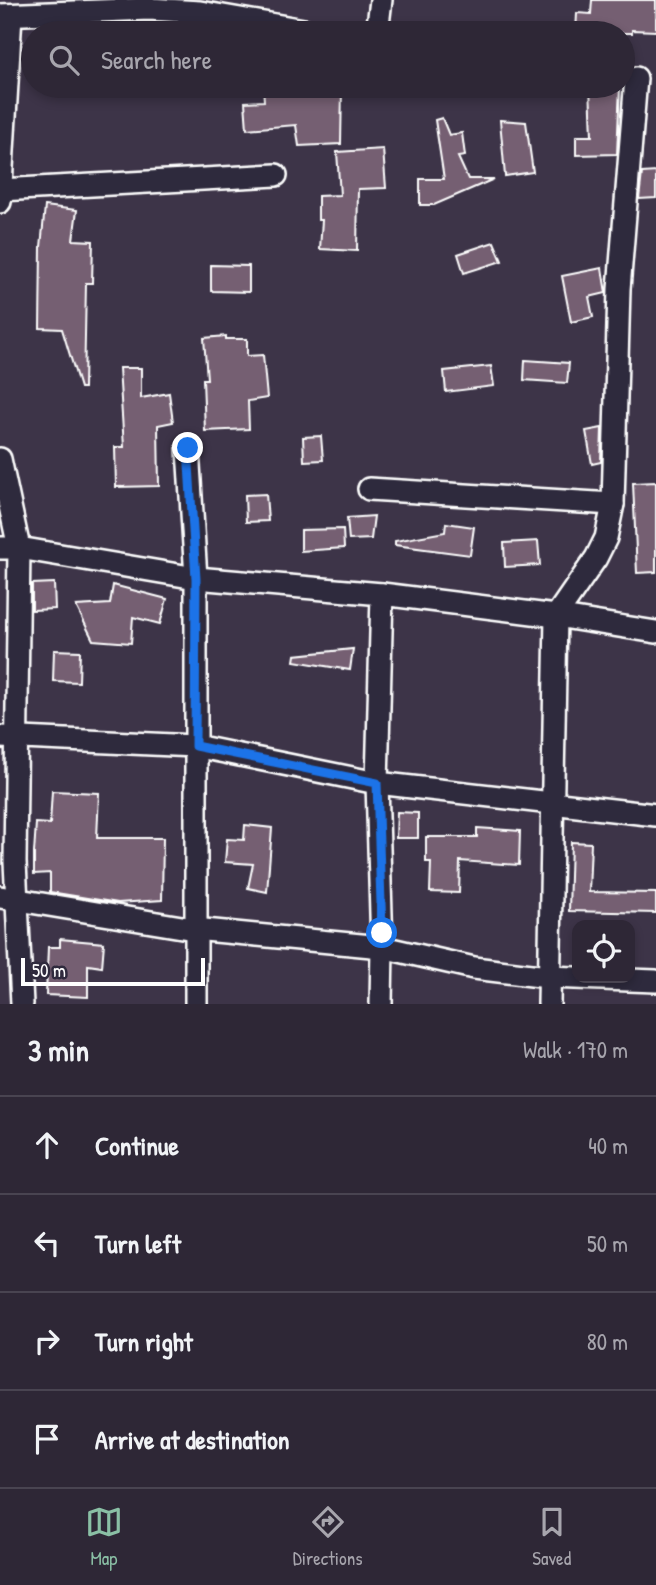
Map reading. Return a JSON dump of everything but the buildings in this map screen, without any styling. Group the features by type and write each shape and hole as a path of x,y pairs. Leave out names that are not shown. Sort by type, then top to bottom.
{"street":[{"path":"378,21 381,0"},
{"path":"252,21 200,12 149,9 16,11 1,194 276,175"},
{"path":"548,1004 556,616 596,558 606,538 613,504 620,289 638,78"},
{"path":"188,448 196,579 196,1004"},
{"path":"0,459 10,548 8,899 22,1004"},
{"path":"369,489 613,504"},
{"path":"10,548 196,579 382,594 556,616 656,632"},
{"path":"382,594 377,783 383,947 382,1004"},
{"path":"8,737 195,746 377,783 656,815"},
{"path":"8,899 194,929 383,947 474,968 548,977 656,981"}],"route":[{"path":"188,448 196,579 195,746 377,783 382,933"}]}
